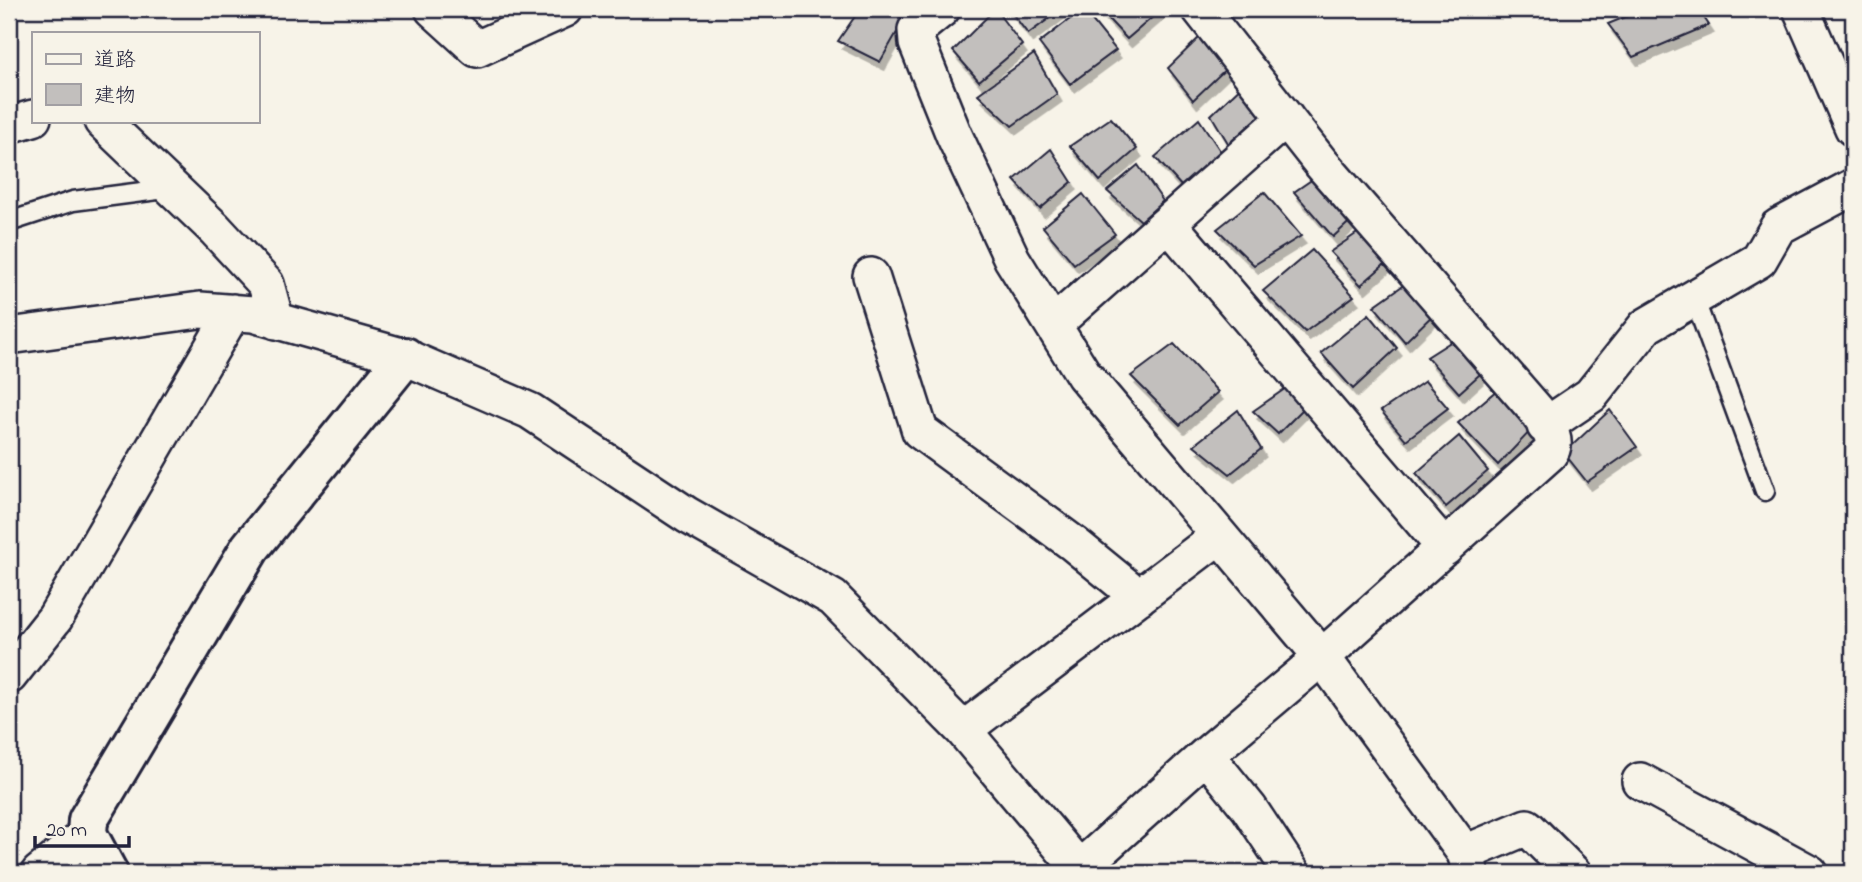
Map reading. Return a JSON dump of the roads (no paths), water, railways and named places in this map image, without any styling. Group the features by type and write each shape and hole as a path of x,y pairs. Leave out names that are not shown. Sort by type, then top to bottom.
{"street":[{"path":"433,9 477,49 565,9"},
{"path":"942,9 916,30 917,43 954,135 1012,259 1084,375 1322,657 1468,863 1527,827 1573,873"},
{"path":"10,332 201,310 253,314 405,358 530,411 687,516 833,598 963,730 1081,871 1206,755 1322,657 1553,451 1554,438 1536,410 1321,163 1200,9"},
{"path":"1801,9 1853,128"},
{"path":"9,125 32,118"},
{"path":"1053,325 1286,118"},
{"path":"103,122 215,229 265,284 276,321"},
{"path":"1545,426 1591,395 1646,326 1759,260 1778,227 1853,187"},
{"path":"1168,223 1444,548"},
{"path":"871,276 920,431 1074,544 1139,597"},
{"path":"9,676 55,618 233,312"},
{"path":"108,873 87,834 88,820 250,548 405,358"},
{"path":"963,730 1219,536"},
{"path":"1206,755 1249,808 1292,873"},
{"path":"1640,781 1810,873"},
{"path":"39,873 87,834"}],"lane":[{"path":"9,222 72,201 173,188"},
{"path":"1694,298 1765,491"}]}
